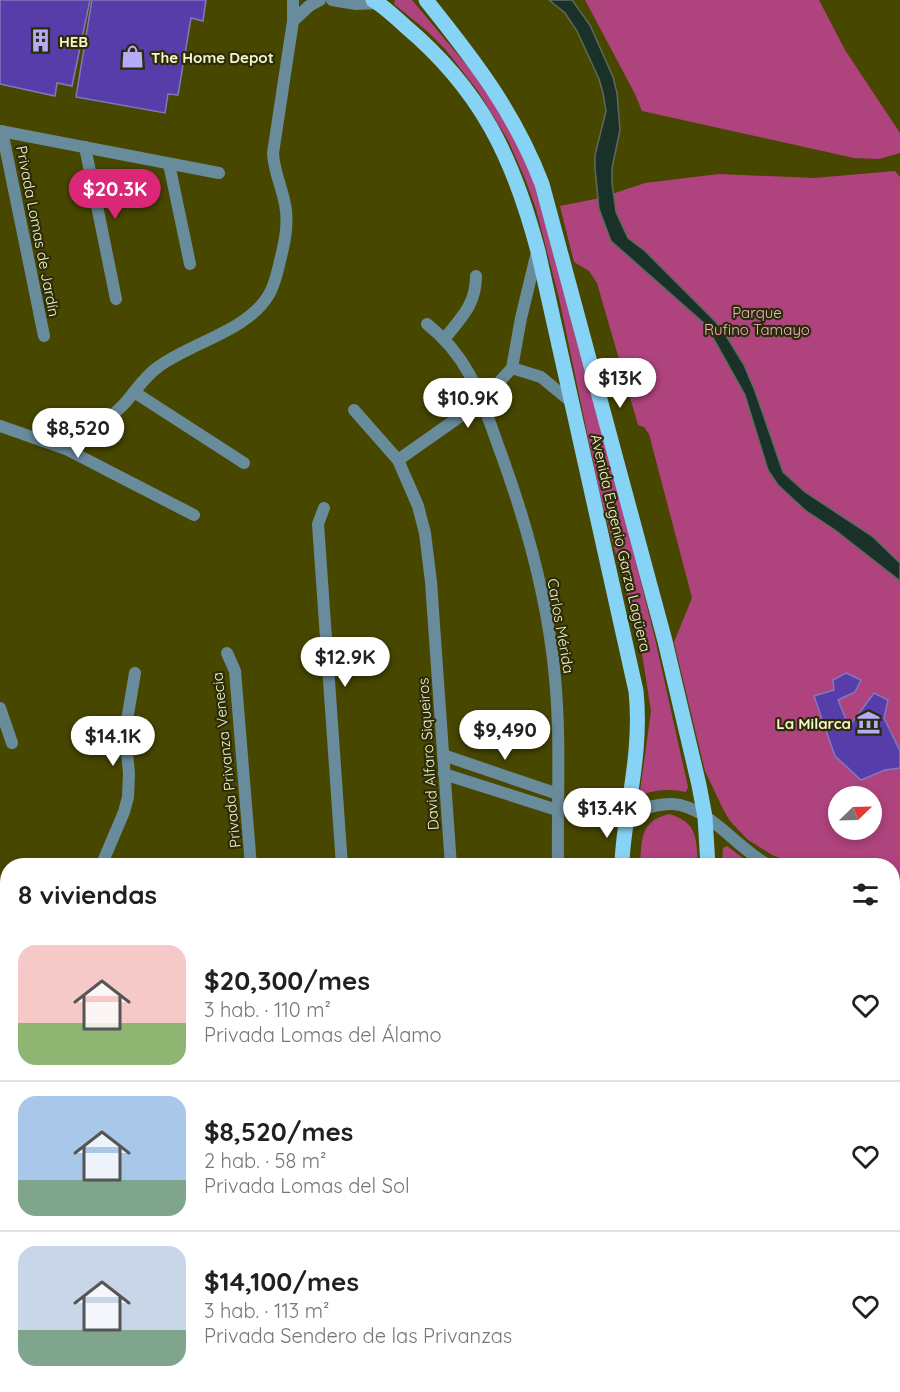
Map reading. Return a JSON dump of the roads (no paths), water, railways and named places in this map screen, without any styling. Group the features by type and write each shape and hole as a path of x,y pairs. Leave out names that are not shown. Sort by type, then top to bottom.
{"main road":[{"name":"Avenida Eugenio Garza Lagüera","path":"426,0 496,92 530,153 542,184 665,641 705,818 708,858"},
{"name":"Avenida Eugenio Garza Lagüera","path":"382,3 438,55 466,89 484,116 499,143 521,193 538,251 636,691 638,735 623,858"}],"street":[{"path":"66,449 111,416 157,368 238,324 268,297 284,244 286,211 273,153 293,21 293,0"},
{"path":"293,21 309,6 320,0"},
{"path":"332,0 356,4 382,3"},
{"path":"1,131 219,173"},
{"name":"Privada Lomas de Jardín","path":"1,131 44,336"},
{"path":"85,147 116,299"},
{"path":"169,164 190,264"},
{"path":"398,460 483,401 512,368 520,318 538,251"},
{"path":"445,338 470,306 476,290 476,276"},
{"name":"Carlos Mérida","path":"428,324 445,338 465,365 483,401 520,508 543,602 555,677 558,858"},
{"path":"512,368 541,377 570,401"},
{"path":"134,392 244,463"},
{"name":"David Alfaro Siqueiros","path":"354,410 398,460 418,506 429,552 450,858"},
{"path":"0,426 66,449 194,515"},
{"path":"324,507 318,524 341,858"},
{"name":"Privada Privanza Venecia","path":"227,652 235,671 250,858"},
{"path":"104,858 128,797 129,774 125,732 135,673"},
{"path":"0,708 12,743"},
{"path":"443,755 558,794"},
{"path":"444,774 557,810"},
{"path":"628,814 650,807 674,804 687,808 705,818 759,858"}],"place":[{"name":"HEB","path":"41,41"},
{"name":"The Home Depot","path":"133,57"},
{"name":"La Milarca","path":"869,723"}],"park label":[{"name":"Parque Rufino Tamayo","path":"757,320"}]}
